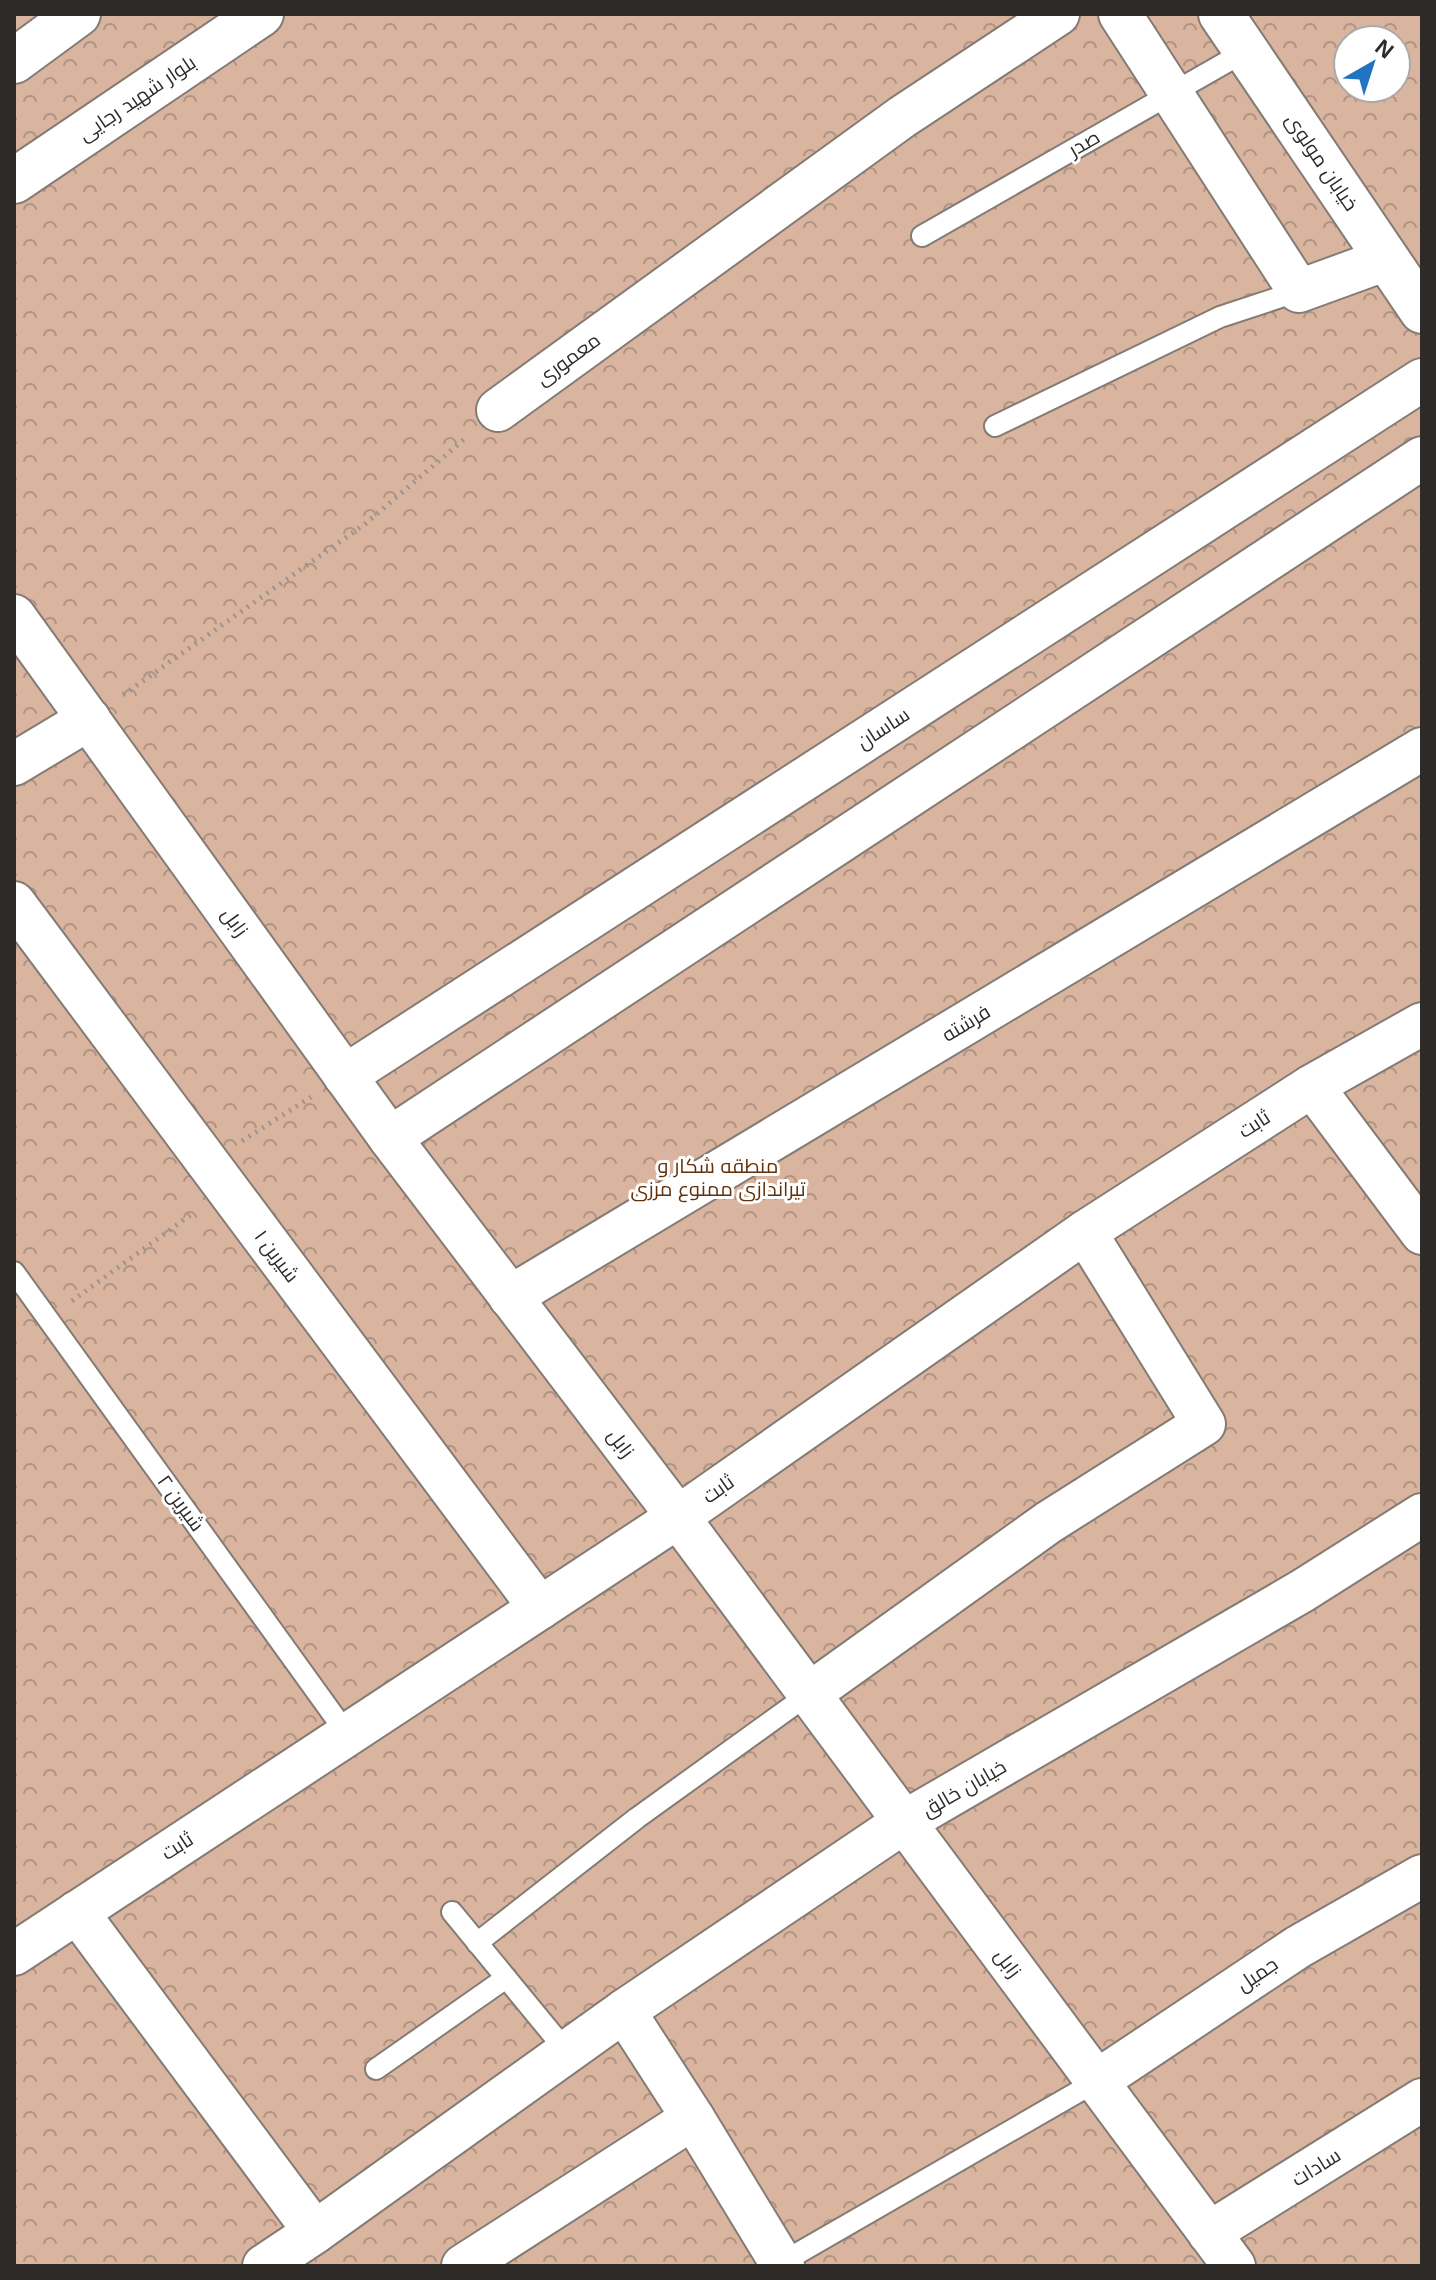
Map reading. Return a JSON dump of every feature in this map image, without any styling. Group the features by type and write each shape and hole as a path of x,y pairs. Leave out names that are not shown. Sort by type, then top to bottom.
{"main road":[{"path":"14,61 78,14"},
{"name":"بلوار شهید رجایی","path":"14,181 261,14"},
{"name":"خیابان مولوی","path":"1221,14 1422,311"}],"street":[{"name":"معموری","path":"498,410 902,117 1058,14"},
{"path":"1120,14 1299,291 1387,259"},
{"name":"ساسان","path":"345,1076 1422,380"},
{"path":"390,1138 1422,458"},
{"name":"زابل","path":"14,616 390,1138 678,1517 1234,2266"},
{"path":"14,764 89,719"},
{"name":"فرشته","path":"510,1297 1422,749"},
{"name":"شیرین ۱","path":"14,903 540,1608"},
{"name":"ثابت","path":"14,1954 678,1517 1085,1232 1312,1086 1422,1024"},
{"path":"1312,1086 1422,1233"},
{"path":"809,1694 1049,1522 1204,1424 1085,1232"},
{"name":"خیابان خالق","path":"264,2266 624,2011 904,1822 1302,1591 1422,1515"},
{"name":"جمیل","path":"1097,2081 1298,1947 1422,1876"},
{"path":"77,1912 315,2232"},
{"path":"624,2011 782,2264"},
{"name":"سادات","path":"1209,2233 1422,2100"},
{"path":"463,2266 693,2118"}],"lane":[{"name":"صدر","path":"922,236 1246,51"},
{"path":"995,426 1220,317 1299,291"},
{"name":"شیرین ۲","path":"14,1272 347,1734"},
{"path":"477,1943 637,1818 809,1694"},
{"path":"452,1912 567,2052"},
{"path":"376,2069 506,1978"},
{"path":"782,2264 1097,2081"}],"path":[{"path":"89,719 365,524 498,410"},
{"path":"47,1318 217,1176 345,1076"}],"green space":[{"name":"منطقه شکار و تیراندازی ممنوع مرزی","path":"14,14 1422,14 1422,2266 14,2266"}]}
